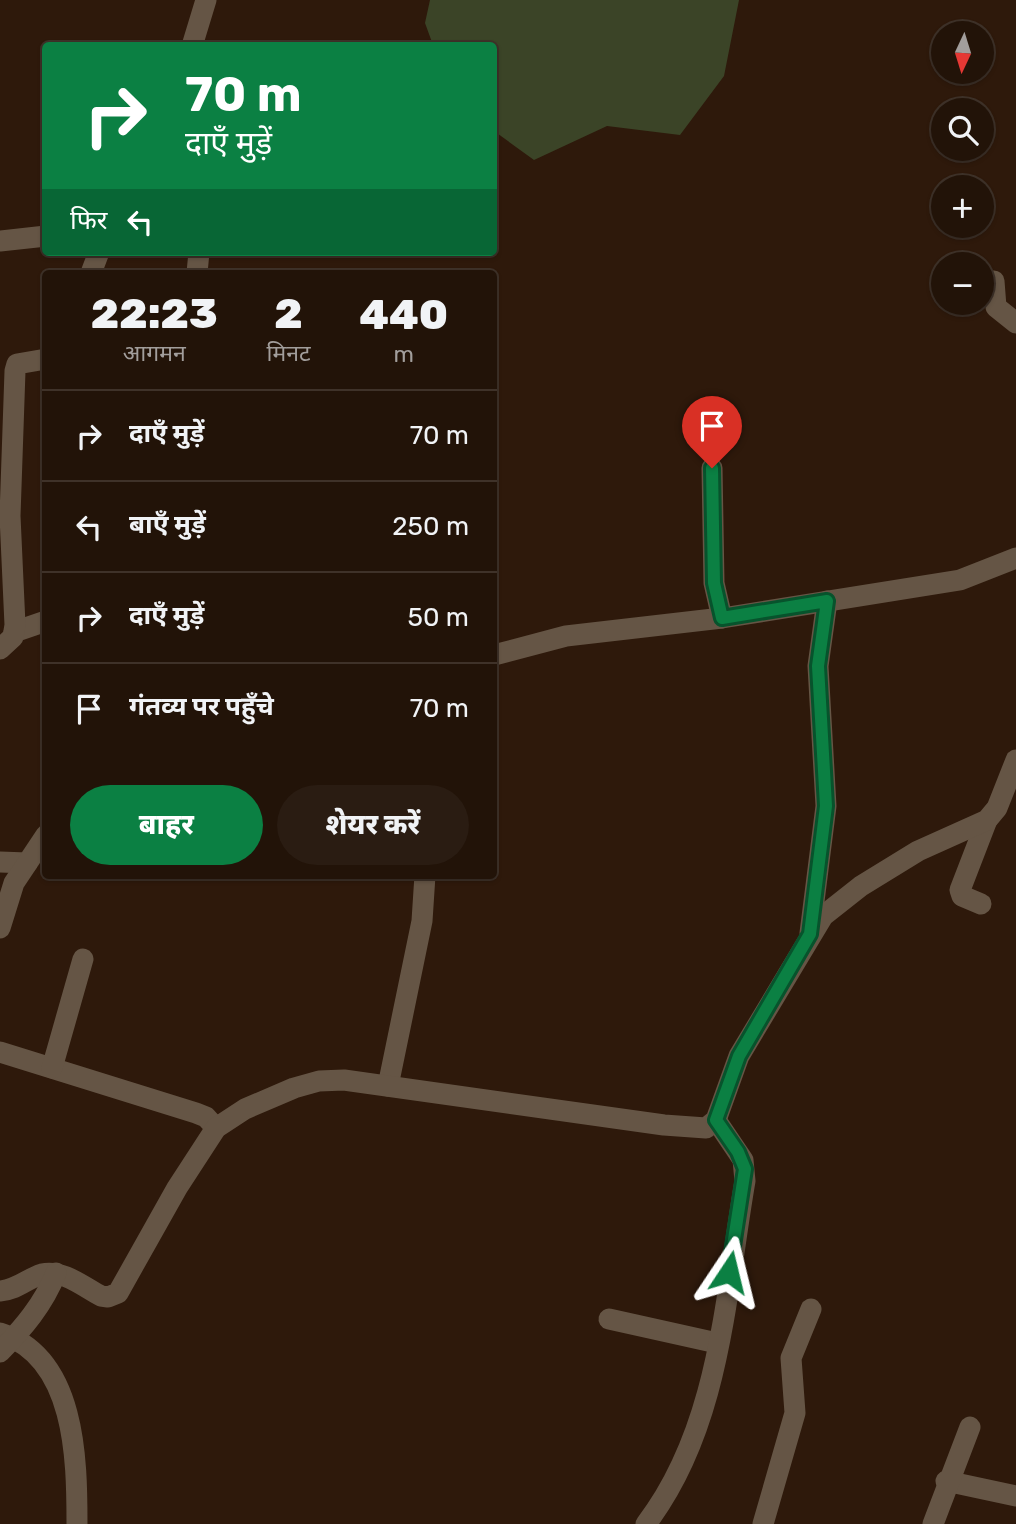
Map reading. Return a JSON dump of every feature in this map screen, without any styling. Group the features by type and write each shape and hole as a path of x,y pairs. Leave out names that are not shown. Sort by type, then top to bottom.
{"street":[{"path":"193,42 206,0"},
{"path":"0,241 42,236"},
{"path":"994,281 1016,281"},
{"path":"994,300 996,307 1016,323"},
{"path":"0,649 13,637 14,632 8,365 42,360"},
{"path":"712,468 714,583 722,618"},
{"path":"497,654 566,636 722,618 960,580 1016,558"},
{"path":"810,934 826,806 818,666 827,601"},
{"path":"14,632 42,622"},
{"path":"981,904 962,896 960,890 987,820 997,808 1016,760"},
{"path":"0,1291 19,1288 42,1275 56,1273 101,1296 108,1297 118,1293 177,1188 216,1128 245,1108 319,1081 344,1080 664,1125 706,1128 716,1120 739,1056 823,916 861,886 918,851 987,820"},
{"path":"0,928 15,883 42,841"},
{"path":"0,862 27,863"},
{"path":"388,1086 422,921 425,879"},
{"path":"51,1068 83,959"},
{"path":"0,1052 196,1113 206,1117 216,1128"},
{"path":"646,1524 691,1448 710,1385 718,1343 745,1169 738,1152 716,1120"},
{"path":"56,1273 46,1297 5,1341 41,1361 67,1413 74,1446 77,1524"},
{"path":"763,1524 795,1413 790,1358 811,1309"},
{"path":"609,1319 718,1343"},
{"path":"933,1524 946,1482 970,1427"},
{"path":"946,1482 1016,1496"}],"green space":[{"path":"430,0 739,0 724,76 680,135 607,126 534,160 497,133 497,42 432,42 425,23"}],"route":[{"path":"712,468 714,583 722,618 827,601 818,666 826,806 810,934 739,1056 727,1083 716,1120 743,1160 745,1169 729,1272"}]}
